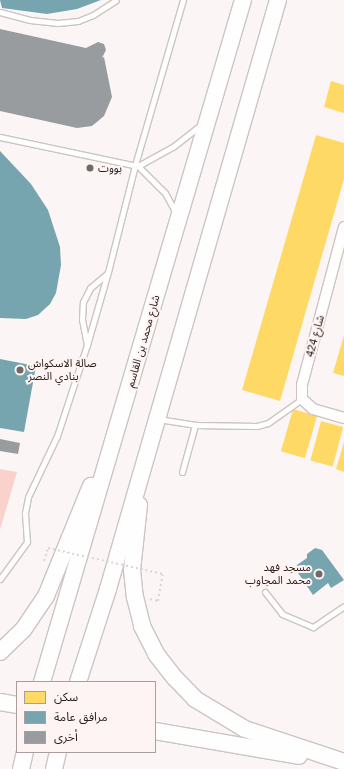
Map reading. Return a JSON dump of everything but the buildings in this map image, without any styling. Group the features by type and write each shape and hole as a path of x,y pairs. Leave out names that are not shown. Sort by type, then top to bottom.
{"main road":[{"name":"شارع محمد بن القاسم","path":"42,681 114,442 178,217 243,0"},
{"path":"78,681 139,482 278,0"},
{"path":"0,652 23,630 46,596 91,488 114,442"},
{"path":"139,482 133,585 142,626 156,654 194,699 218,715 245,729 344,763"},
{"path":"0,702 16,705"},
{"path":"156,731 344,763"},
{"path":"21,769 25,753"},
{"path":"54,769 58,753"}],"street":[{"name":"شارع 424","path":"302,399 302,385 344,227"},
{"path":"302,399 313,409 344,418"}],"lane":[{"path":"0,12 30,20 58,23 78,21 116,0"},
{"path":"0,579 27,542 25,512 28,497 57,436 87,345 183,0"},
{"path":"136,165 174,146 208,119"},
{"path":"0,137 136,165 165,193 178,217"},
{"path":"87,345 82,319 84,302 90,288 108,272"},
{"path":"157,418 195,425 257,426 268,423 302,399"},
{"path":"182,472 195,425"},
{"path":"265,592 282,614 313,627 344,606"}],"path":[{"path":"48,548 163,574 158,601"}],"shaded area":[{"path":"0,469 17,472 0,530"}],"place":[{"name":"بووت","path":"90,168"},
{"name":"صالة الاسكواش بنادي النصر","path":"20,370"},
{"name":"مسجد فهد محمد المجاوب","path":"319,574"}]}
